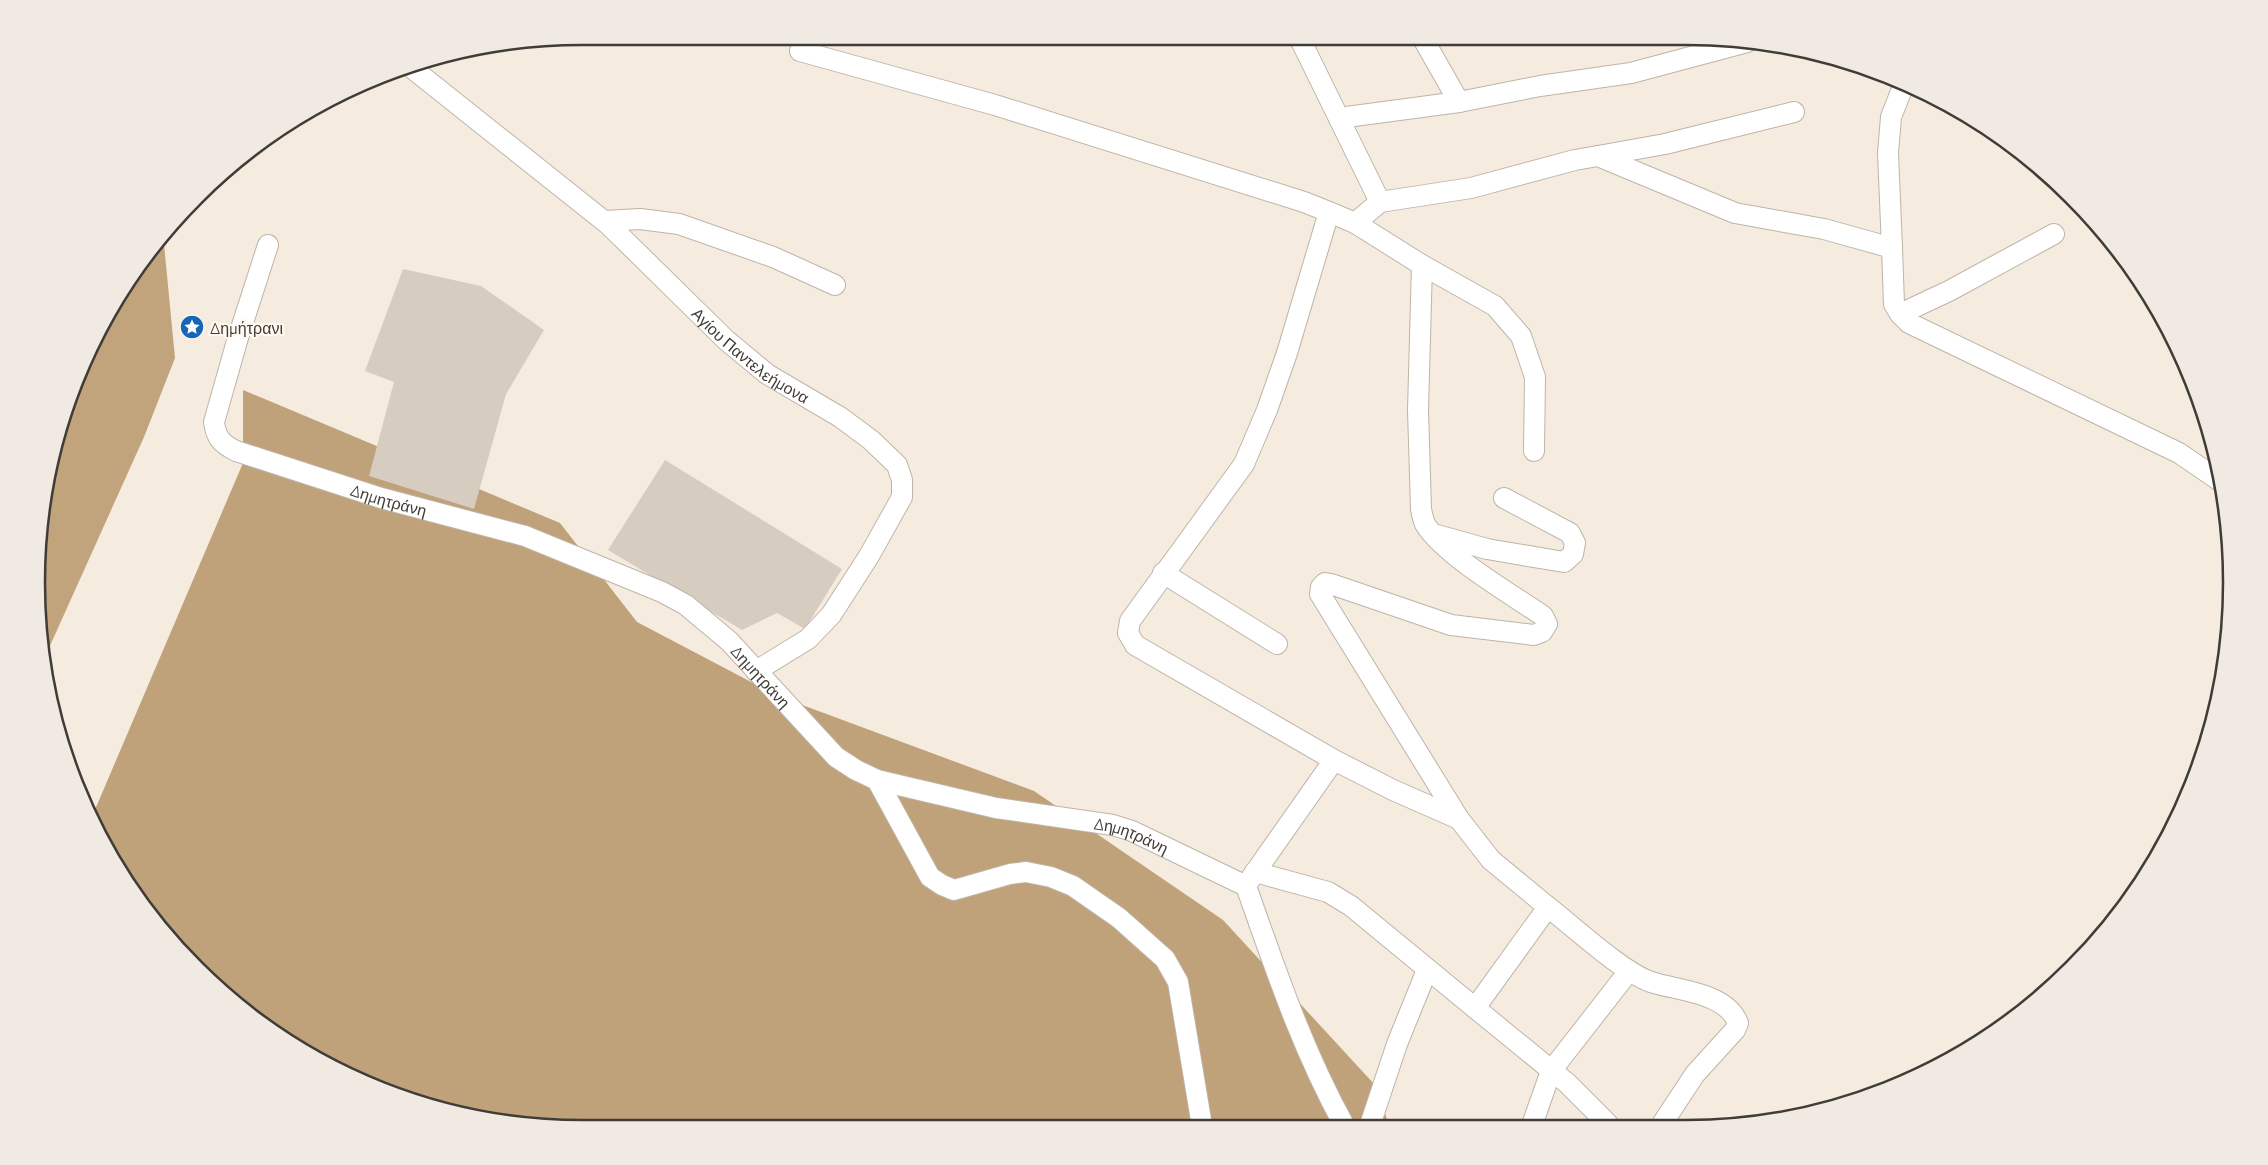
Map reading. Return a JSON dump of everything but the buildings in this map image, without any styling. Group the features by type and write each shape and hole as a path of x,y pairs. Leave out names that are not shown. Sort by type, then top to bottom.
{"street":[{"path":"1303,45 1380,202"},
{"path":"1427,45 1459,102"},
{"path":"1339,118 1459,102 1540,86 1631,74 1729,47"},
{"path":"800,51 995,105 1304,202 1355,223 1422,265 1495,306 1521,336 1535,377 1534,451"},
{"name":"Αγίου Παντελεήμονα","path":"417,72 604,221 726,340 767,374 840,417 871,440 897,465 902,480 902,497 869,556 831,615 808,640 756,671"},
{"path":"1902,91 1892,117 1888,153 1894,304 1900,314 1909,323 2179,453 2213,476"},
{"path":"1355,223 1380,202 1471,188 1575,160 1665,144 1734,125 1794,112"},
{"path":"1598,156 1735,213 1824,229 1892,248"},
{"path":"1329,212 1284,361 1267,410 1244,464 1130,621 1128,633 1135,645 1334,760 1393,790 1459,819"},
{"path":"604,221 640,219 679,224 773,257 835,286"},
{"path":"1900,314 1949,291 2054,234"},
{"name":"Δημητράνη","path":"268,245 237,341 214,422 215,434 223,444 236,451 381,498 525,536 662,592 686,605 722,635 836,757 856,770 877,780 996,808 1113,825 1251,879 1328,892 1351,906 1475,1008 1551,1071 1604,1120"},
{"path":"1422,265 1418,410 1421,509 1424,522 1433,534 1464,561 1543,616 1546,624 1542,632 1534,635 1451,625 1332,584 1326,584 1321,587 1320,594 1459,819 1491,860 1629,971 1649,981 1717,1001 1734,1014 1738,1023 1735,1030 1695,1074 1665,1120"},
{"path":"1433,534 1488,548 1564,562 1573,554 1575,543 1570,533 1504,498"},
{"path":"1163,573 1277,644"},
{"path":"1334,760 1251,879 1296,1025 1324,1088 1341,1120"},
{"path":"877,780 930,877 942,886 954,890 1010,874 1026,872 1051,877 1072,886 1119,918 1166,959 1178,982 1201,1120"},
{"path":"1475,1008 1548,907"},
{"path":"1372,1120 1396,1044 1427,970"},
{"path":"1534,1120 1551,1071 1629,971"}],"shaded area":[{"path":"164,245 175,358 144,437 49,647 46,618 46,547 55,478 63,443 86,377 100,345 136,284"},
{"path":"243,390 560,523 637,622 778,696 1034,791 1223,920 1375,1085 1387,1120 547,1119 478,1110 443,1102 377,1079 345,1065 314,1048 255,1009 228,987 178,937 136,881 117,851 95,809 243,463"}],"place":[{"name":"Δημήτρανι","path":"192,327"}]}
